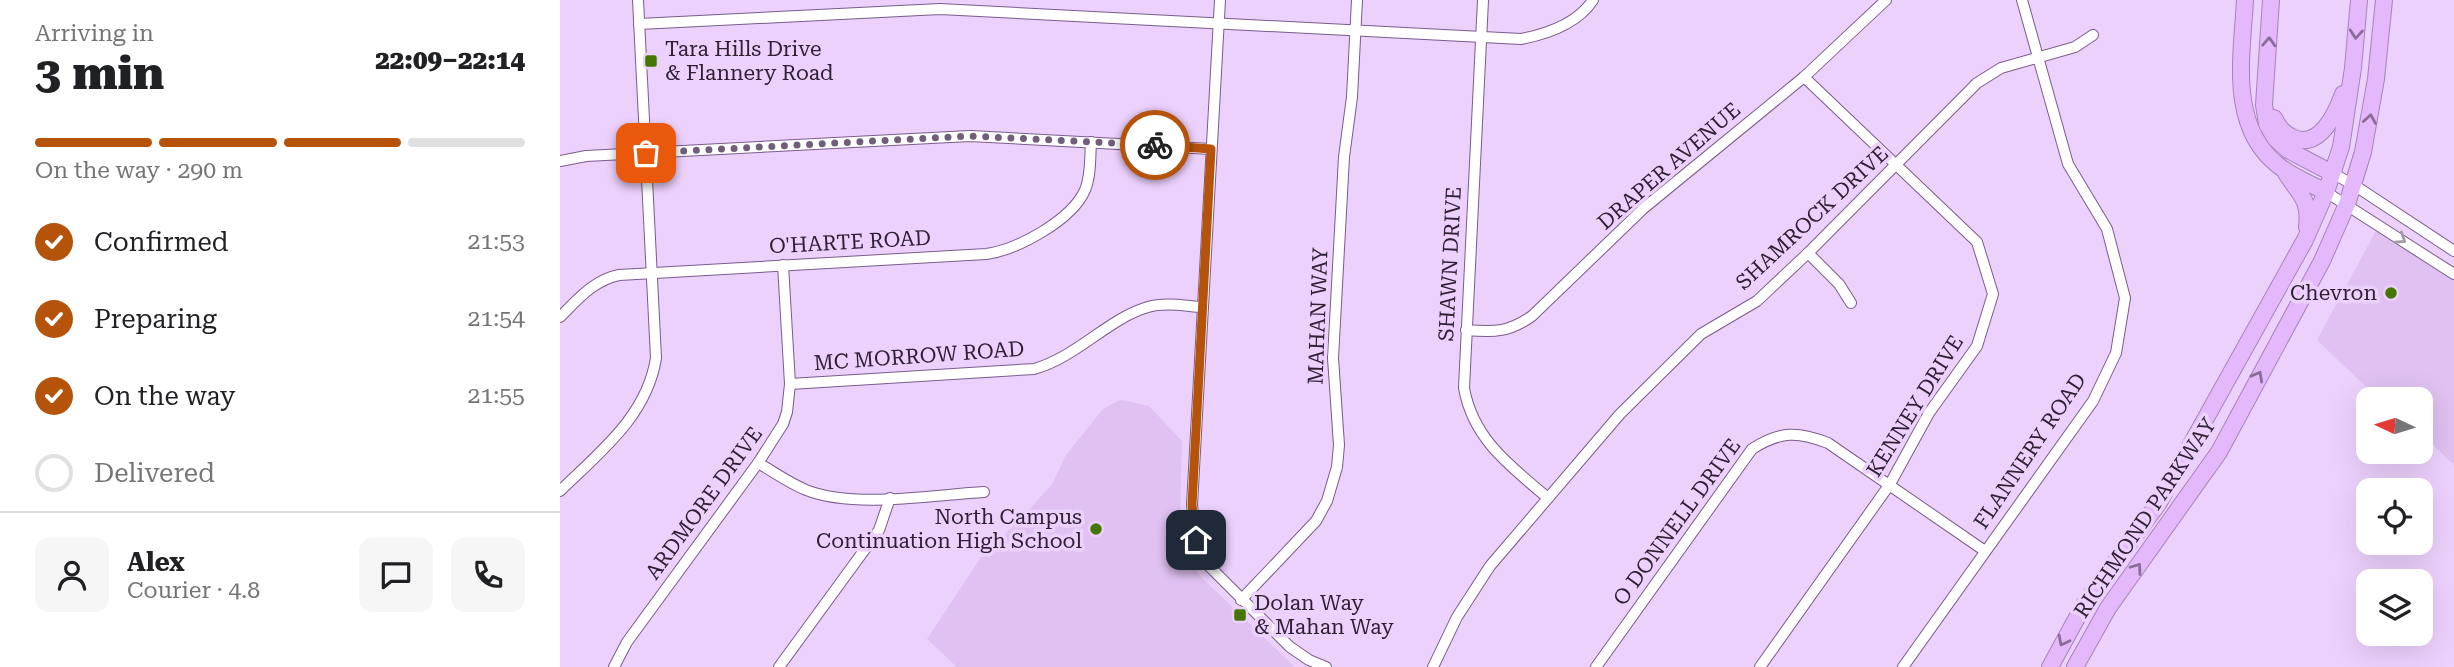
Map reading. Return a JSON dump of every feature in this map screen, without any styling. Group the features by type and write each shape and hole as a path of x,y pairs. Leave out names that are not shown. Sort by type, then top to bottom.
{"highway":[{"path":"2245,0 2242,103 2258,144 2284,170 2302,195 2308,210 2305,240"},
{"path":"2271,0 2264,105 2267,124 2275,138 2288,150 2332,173"},
{"name":"RICHMOND PARKWAY","path":"2050,667 2085,603 2158,504 2305,240 2326,192 2341,147 2353,68 2359,0"},
{"name":"RICHMOND PARKWAY","path":"2075,667 2108,608 2219,452 2322,261 2354,185 2370,121 2384,0"},
{"path":"2266,91 2275,121 2283,132 2297,140 2311,139 2322,131 2336,112 2353,68"},
{"path":"2284,170 2326,192"}],"street":[{"path":"560,491 628,423 647,393 656,358 638,0"},
{"path":"1220,0 1192,505 1194,531 1199,549 1208,565 1241,600 1299,654 1326,667"},
{"name":"MAHAN WAY","path":"1241,600 1316,521 1327,501 1337,467 1339,445 1333,358 1344,157 1352,97 1357,0"},
{"name":"SHAWN DRIVE","path":"1483,0 1464,388 1472,417 1482,436 1499,456 1548,498"},
{"path":"639,24 929,9 1521,39 1543,34 1567,23 1593,0"},
{"name":"DRAPER AVENUE","path":"1466,330 1504,330 1520,325 1532,316 1644,208 1804,78 1886,0"},
{"name":"FLANNERY ROAD","path":"1903,667 2092,401 2116,353 2125,298 2107,229 2068,164 2022,0"},
{"name":"SHAMROCK DRIVE","path":"1433,667 1443,643 1490,566 1620,414 1701,334 1757,301 1897,166 1977,83 2001,68 2076,47 2093,36"},
{"name":"KENNEY DRIVE","path":"1760,667 1891,484 1929,413 1977,346 1993,294 1977,242 1804,78"},
{"path":"560,161 586,156 970,136 1211,149"},
{"name":"O'HARTE ROAD","path":"560,317 601,281 619,275 986,254 1011,248 1046,229 1066,214 1081,197 1088,182 1091,142"},
{"path":"2332,173 2454,251"},
{"path":"2326,192 2454,274"},
{"path":"1808,253 1839,284 1852,303"},
{"name":"ARDMORE DRIVE","path":"614,667 633,634 758,463 783,424 790,384 783,265"},
{"name":"MC MORROW ROAD","path":"790,384 1034,369 1071,353 1141,310 1160,305 1203,307"},
{"name":"O DONNELL DRIVE","path":"1596,667 1752,449 1768,439 1790,433 1811,436 1828,443 1985,551"},
{"path":"758,463 793,484 829,497 891,498 984,492"},
{"path":"779,667 879,530 891,498"}],"shaded area":[{"path":"2378,227 2454,276 2454,465 2433,445 2433,387 2366,387 2317,340"},
{"name":"North Campus Continuation High School","path":"1123,400 1149,406 1182,441 1180,523 1183,541 1199,575 1295,667 957,667 927,639 981,557 1021,519 1052,484 1066,455 1103,409"}],"way so far":[{"path":"646,153 970,136 1155,145"}],"place":[{"name":"Tara Hills Drive & Flannery Road","path":"651,61"},
{"name":"Chevron","path":"2391,293"},
{"name":"North Campus Continuation High School","path":"1096,529"},
{"name":"Dolan Way & Mahan Way","path":"1240,615"}],"route":[{"path":"1155,145 1211,149 1192,505 1196,540"}]}
